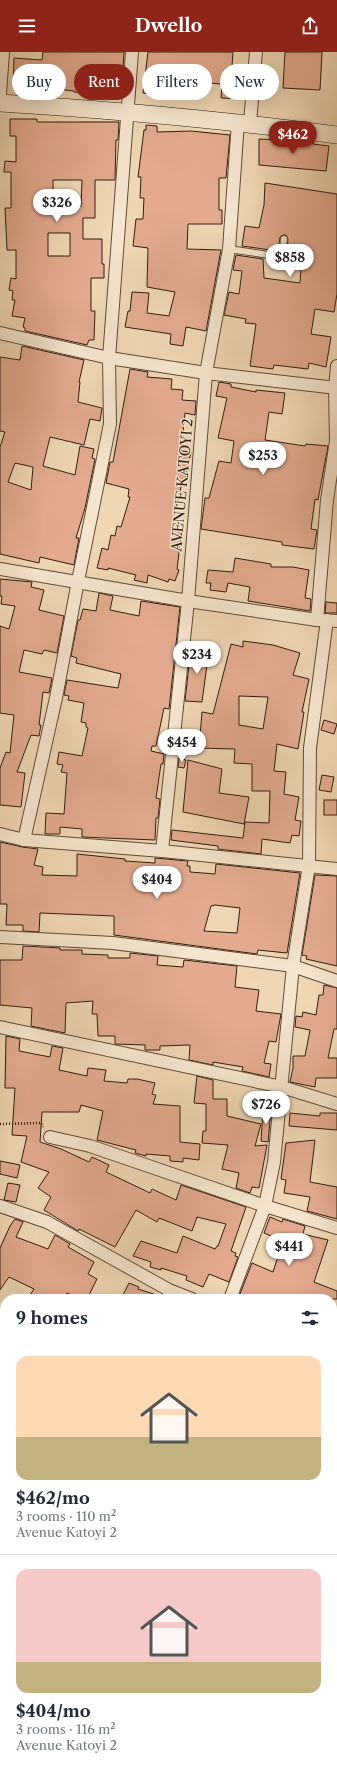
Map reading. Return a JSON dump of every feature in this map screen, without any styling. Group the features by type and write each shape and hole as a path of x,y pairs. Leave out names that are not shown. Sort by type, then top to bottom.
{"street":[{"path":"0,94 3,52"},
{"path":"24,840 56,698 110,424 109,358 126,111 132,52"},
{"name":"AVENUE KATOYI 2","path":"162,851 188,601 206,373 229,249 244,123 256,52"},
{"path":"0,103 126,111 244,123 337,135"},
{"path":"0,333 109,358 206,373 336,388"},
{"path":"232,1294 265,1206 274,1162 293,966 309,865 310,748 327,620 327,500 336,441 337,366"},
{"path":"0,569 78,581 188,601 327,620"},
{"path":"0,834 24,840 162,851 337,869"},
{"path":"0,937 113,943 293,966 337,981"},
{"path":"0,1027 282,1087 337,1104"},
{"path":"50,1137 90,1146 265,1206 337,1228"},
{"path":"0,1206 47,1222 169,1290 179,1294"}],"lane":[{"path":"229,249 282,257 284,239"}],"path":[{"path":"0,1124 41,1123 50,1137"}],"building":[{"path":"43,52 124,52 123,64 74,64 74,91 66,90 66,64 14,64 14,58 42,60"},
{"path":"148,52 233,52 232,64 220,64 220,84 212,83 212,64 147,64"},
{"path":"285,52 322,52 320,90 283,88"},
{"path":"10,119 37,119 37,122 119,122 118,140 116,140 115,180 95,180 95,218 83,218 83,239 102,239 102,264 104,264 104,278 91,278 91,311 95,311 94,340 89,340 87,345 25,331 25,328 23,327 25,318 12,316 15,300 12,300 13,291 9,290 11,278 16,279 16,250 7,250 5,208 11,208 11,172 4,172 5,161 16,162 16,136 10,136","holes":["53,180 82,180 81,206 53,207","48,233 70,233 70,256 48,256"]},
{"path":"146,125 157,126 157,132 191,131 230,135 226,178 219,178 219,210 222,210 222,224 188,224 187,249 221,250 206,331 186,327 183,346 170,344 171,334 125,327 128,311 130,311 132,292 149,293 147,313 169,316 175,292 147,287 148,248 133,246 136,219 143,219 144,198 140,198 141,177 138,177 144,130 146,130"},
{"path":"259,139 313,142 313,144 329,146 326,171 259,165"},
{"path":"265,183 337,194 337,294 334,312 315,309 311,334 331,337 326,367 309,363 308,369 274,365 273,369 250,366 256,324 245,323 246,319 224,315 229,292 239,294 242,271 233,270 236,255 263,259 264,278 300,283 302,254 287,252 288,239 286,235 280,237 278,251 242,246 245,226 259,228 264,205"},
{"path":"22,346 84,360 79,382 78,402 102,408 100,421 90,419 84,445 50,437 43,466 75,475 80,446 94,449 92,458 95,459 85,508 76,538 79,538 74,565 40,557 39,563 0,554 0,447 5,432 0,431 0,357 20,360","holes":["15,463 33,467 31,490 8,482"]},
{"path":"130,369 148,372 147,377 172,379 171,389 183,390 182,400 196,401 195,415 185,413 181,451 191,452 184,484 182,483 175,512 180,513 178,529 182,530 177,569 179,570 175,581 169,579 168,582 148,575 147,583 134,580 136,575 108,568 108,570 97,568 102,548 108,550 111,535 115,536 117,526 121,527 130,497 128,497 129,489 106,483 110,462 113,462"},
{"path":"219,382 231,384 231,387 256,392 256,390 285,393 282,414 269,412 265,440 305,446 306,444 328,446 318,500 315,499 311,529 317,530 314,549 282,545 282,542 201,529 205,498 209,498 219,461 231,463 234,441 218,438 227,398 216,396"},
{"path":"235,558 271,564 271,567 293,567 309,570 305,598 311,599 310,611 248,601 250,587 228,583 226,592 210,590 211,583 206,583 208,570 233,572"},
{"path":"0,579 32,582 31,587 44,590 39,610 64,616 57,653 44,650 42,654 24,650 19,672 52,678 49,693 43,692 39,736 31,735 17,772 25,773 21,807 0,805 0,768 6,752 10,753 14,715 0,713 0,626 9,629 15,606 1,604 2,596 0,596"},
{"path":"99,593 113,596 110,610 139,616 141,601 180,607 169,709 164,708 156,746 152,746 151,751 164,754 156,798 160,799 158,818 156,818 155,840 82,837 82,829 60,827 60,834 45,834 46,813 64,814 67,773 61,772 63,765 57,764 59,752 82,756 88,728 86,727 86,723 81,722 84,703 68,700 69,696 64,695 67,680 118,688 121,674 76,663 77,658 71,656 78,620 80,620 83,609 96,611"},
{"path":"326,602 337,603 337,613 325,613"},
{"path":"243,641 273,645 300,653 293,675 309,679 302,712 304,712 298,749 277,744 274,771 286,772 284,794 299,797 295,820 301,821 299,836 292,835 290,843 262,839 261,854 218,849 218,846 171,840 172,830 243,838 245,822 269,823 270,791 252,791 252,764 234,763 235,749 199,748 202,712 213,714 231,644 243,647","holes":["239,696 268,697 263,729 239,725"]},
{"path":"191,647 209,650 202,702 185,701"},
{"path":"324,720 337,724 334,734 321,730"},
{"path":"179,758 186,760 184,768 178,767"},
{"path":"188,760 222,769 219,793 249,797 244,824 183,812"},
{"path":"322,775 334,777 331,792 319,790"},
{"path":"324,800 337,800 337,815 324,815"},
{"path":"0,842 38,849 34,865 43,867 42,875 77,876 77,854 125,859 125,861 155,863 155,858 188,861 187,866 190,866 190,872 215,874 216,864 300,873 287,953 258,950 257,954 114,935 114,916 40,913 39,932 23,931 23,925 6,925 7,904 0,904","holes":["215,905 240,908 237,933 204,931 211,906"]},
{"path":"315,875 337,876 337,966 306,959 307,956 302,955"},
{"path":"23,946 60,948 60,950 82,950 82,954 108,955 108,958 130,958 130,953 158,956 157,965 183,967 184,960 237,966 235,987 259,990 256,1011 281,1014 276,1042 269,1041 264,1063 271,1064 269,1077 242,1071 243,1067 213,1062 213,1065 189,1060 190,1045 160,1046 160,1050 145,1050 145,1045 115,1044 115,1036 98,1036 97,1014 92,1014 93,1001 66,1003 65,1033 31,1026 32,1008 0,1005 0,960 22,960"},
{"path":"324,985 337,988 337,1029 334,1029 328,1058 337,1058 337,1078 316,1078 315,1087 290,1082 293,1068 293,1056 305,1056 310,1030 295,1027 296,1016 302,1017 303,1012 316,1015 319,995 323,995"},
{"path":"6,1036 20,1039 19,1051 50,1057 52,1046 63,1048 59,1070 87,1076 88,1068 106,1070 104,1081 127,1083 128,1079 137,1079 155,1083 152,1094 156,1095 153,1104 180,1106 180,1142 200,1144 199,1160 183,1158 183,1162 170,1161 170,1156 146,1154 146,1156 135,1153 136,1150 97,1140 103,1111 81,1105 79,1112 42,1112 40,1142 61,1149 89,1162 92,1157 109,1165 106,1172 150,1193 152,1189 176,1200 181,1185 246,1207 231,1251 236,1253 235,1256 238,1257 229,1282 209,1274 203,1287 186,1280 187,1276 161,1268 161,1270 150,1267 151,1262 133,1256 141,1241 177,1253 183,1236 215,1249 218,1246 226,1224 197,1217 192,1231 159,1218 157,1222 136,1210 115,1247 79,1229 78,1231 44,1210 51,1197 38,1188 49,1172 21,1162 27,1136 12,1135 15,1088 5,1088"},
{"path":"197,1076 213,1080 213,1099 227,1099 227,1116 261,1124 255,1146 267,1145 259,1188 252,1187 250,1193 236,1188 239,1173 222,1169 228,1145 202,1143 203,1131 206,1131 206,1104 194,1103"},
{"path":"263,1110 271,1110 268,1142 261,1141"},
{"path":"290,1113 320,1116 320,1113 337,1113 337,1130 289,1126"},
{"path":"315,1140 310,1182 337,1187 337,1219 307,1211 310,1197 284,1193 286,1180 281,1179 286,1143"},
{"path":"0,1161 20,1165 17,1178 0,1174"},
{"path":"8,1183 20,1185 16,1202 4,1200"},
{"path":"270,1217 282,1222 283,1219 305,1226 303,1234 328,1240 314,1282 337,1291 337,1294 240,1294 252,1263 273,1272 283,1241 264,1233"},
{"path":"15,1219 23,1222 16,1237 48,1249 55,1235 70,1244 68,1247 94,1262 88,1274 97,1279 90,1294 30,1294 34,1289 9,1277 0,1290 0,1248 10,1226"},
{"path":"129,1283 139,1287 138,1289 154,1294 124,1294"}]}
